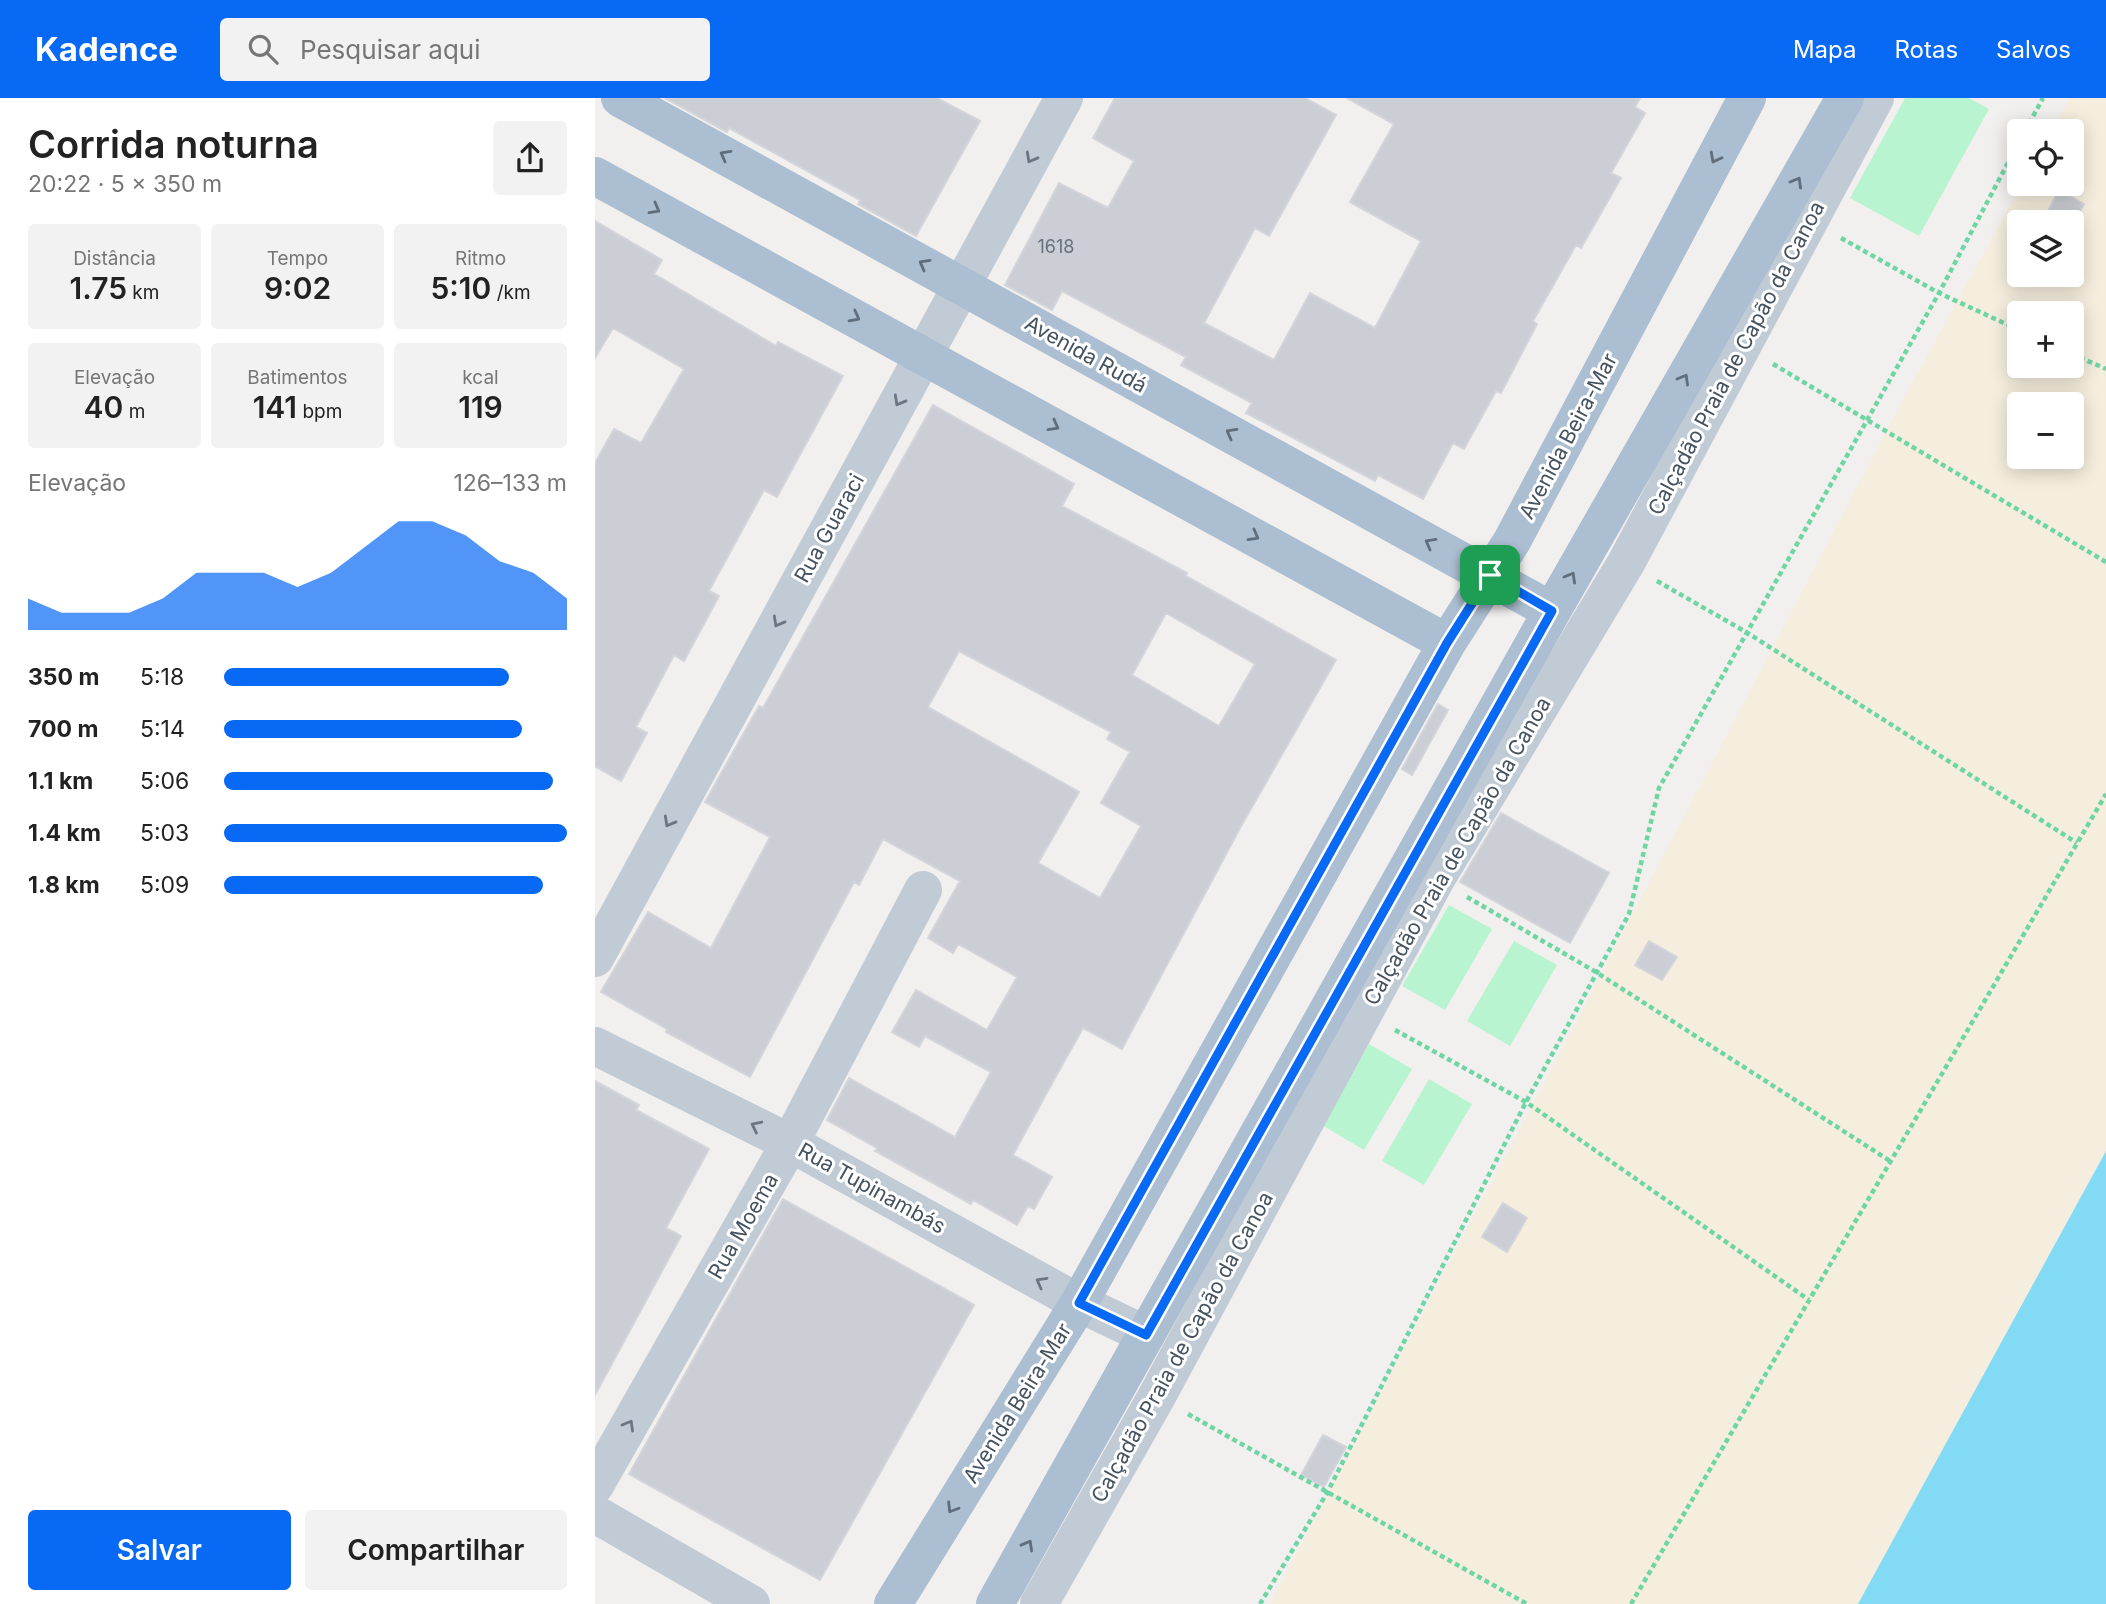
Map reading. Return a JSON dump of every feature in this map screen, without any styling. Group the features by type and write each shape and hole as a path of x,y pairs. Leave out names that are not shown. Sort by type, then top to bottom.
{"main road":[{"name":"Avenida Rudá","path":"620,98 1552,611"},
{"name":"Avenida Beira-Mar","path":"893,1604 1079,1303 1447,643 1512,541 1747,98"},
{"path":"995,1604 1552,611 1845,98"},
{"path":"595,176 1447,643"}],"street":[{"name":"Rua Guaraci","path":"595,958 1064,98"},
{"name":"Calçadão Praia de Capão da Canoa","path":"1039,1604 1157,1396 1436,879 1626,563 1874,98"},
{"name":"Rua Moema","path":"595,1485 790,1143 923,890"},
{"name":"Rua Tupinambás","path":"595,1046 790,1143 1079,1303 1146,1335"},
{"path":"595,1514 751,1604"}],"path":[{"path":"2032,119 2043,98"},
{"path":"1260,1604 1327,1493 1526,1102 1629,914 1659,788 1939,293 2007,165"},
{"path":"1809,220 1939,293 2007,324"},
{"path":"1742,345 2106,562"},
{"path":"2084,359 2106,369"},
{"path":"1626,563 1746,632 2077,843"},
{"path":"1631,1604 2106,794"},
{"path":"1436,879 1596,972 1891,1161"},
{"path":"1364,1013 1526,1102 1809,1300"},
{"path":"1157,1396 1527,1604"}],"green space":[{"path":"1905,98 1969,98 1989,109 1919,236 1850,198"},
{"path":"1449,905 1492,929 1445,1010 1402,986"},
{"path":"1514,941 1557,965 1510,1046 1467,1021"},
{"path":"1369,1044 1412,1069 1364,1150 1322,1125"},
{"path":"1429,1079 1472,1104 1424,1185 1382,1161"}],"sand":[{"path":"2070,98 2106,98 2106,1151 1858,1604 1270,1604 1909,388 2007,211 2007,287 2084,287 2084,210 2008,210 2015,196 2084,196 2084,119 2058,119"}],"water":[{"path":"2106,1151 2106,1604 1858,1604"}],"building":[{"path":"665,98 937,98 980,121 916,236 858,204 860,200 729,128 727,132"},
{"path":"1115,98 1305,98 1336,115 1269,236 1255,228 1204,323 1274,360 1310,293 1375,328 1421,241 1350,202 1394,124 1347,98 1640,98 1635,107 1645,113 1611,173 1621,178 1581,248 1576,245 1533,321 1537,324 1501,393 1496,391 1464,449 1453,443 1423,499 1378,475 1375,481 1246,413 1252,403 1181,365 1186,357 1062,291 1052,310 1005,285 1059,183 1108,208 1134,161 1093,138"},
{"path":"2056,196 2070,196 2084,204 2080,210 2048,210"},
{"path":"595,221 662,260 654,274 776,346 778,342 843,376 777,497 764,490 709,591 719,596 684,661 674,655 636,727 647,733 621,781 595,766 595,463 614,429 641,443 684,369 613,328 595,358"},
{"path":"933,405 1074,484 1062,506 1187,573 1186,576 1336,660 1240,828 1122,1049 1083,1028 1013,1155 1052,1177 1034,1209 1028,1206 1017,1225 973,1200 971,1204 875,1151 877,1148 827,1120 849,1078 955,1137 991,1072 925,1036 919,1047 892,1032 916,990 987,1030 1017,977 958,944 953,953 928,938 960,881 883,839 859,885 854,882 750,1077 666,1032 667,1029 601,992 648,912 711,948 770,837 705,802 759,706 763,708","holes":["1166,613 1255,664 1219,726 1132,675","959,651 1111,732 1107,739 1130,752 1101,803 1141,826 1100,898 1038,863 1079,792 928,707"]},
{"path":"1438,704 1448,710 1412,775 1402,769"},
{"path":"1501,813 1609,873 1570,943 1460,882"},
{"path":"1649,941 1677,957 1662,980 1635,965"},
{"path":"595,1081 639,1105 636,1110 709,1149 666,1228 681,1236 595,1395"},
{"path":"783,1199 974,1305 820,1580 629,1474"},
{"path":"1503,1203 1527,1218 1507,1252 1482,1237"},
{"path":"1323,1435 1346,1447 1324,1487 1301,1475"}],"route":[{"path":"1490,575 1552,611 1146,1335 1079,1303 1447,643 1490,575"}]}
